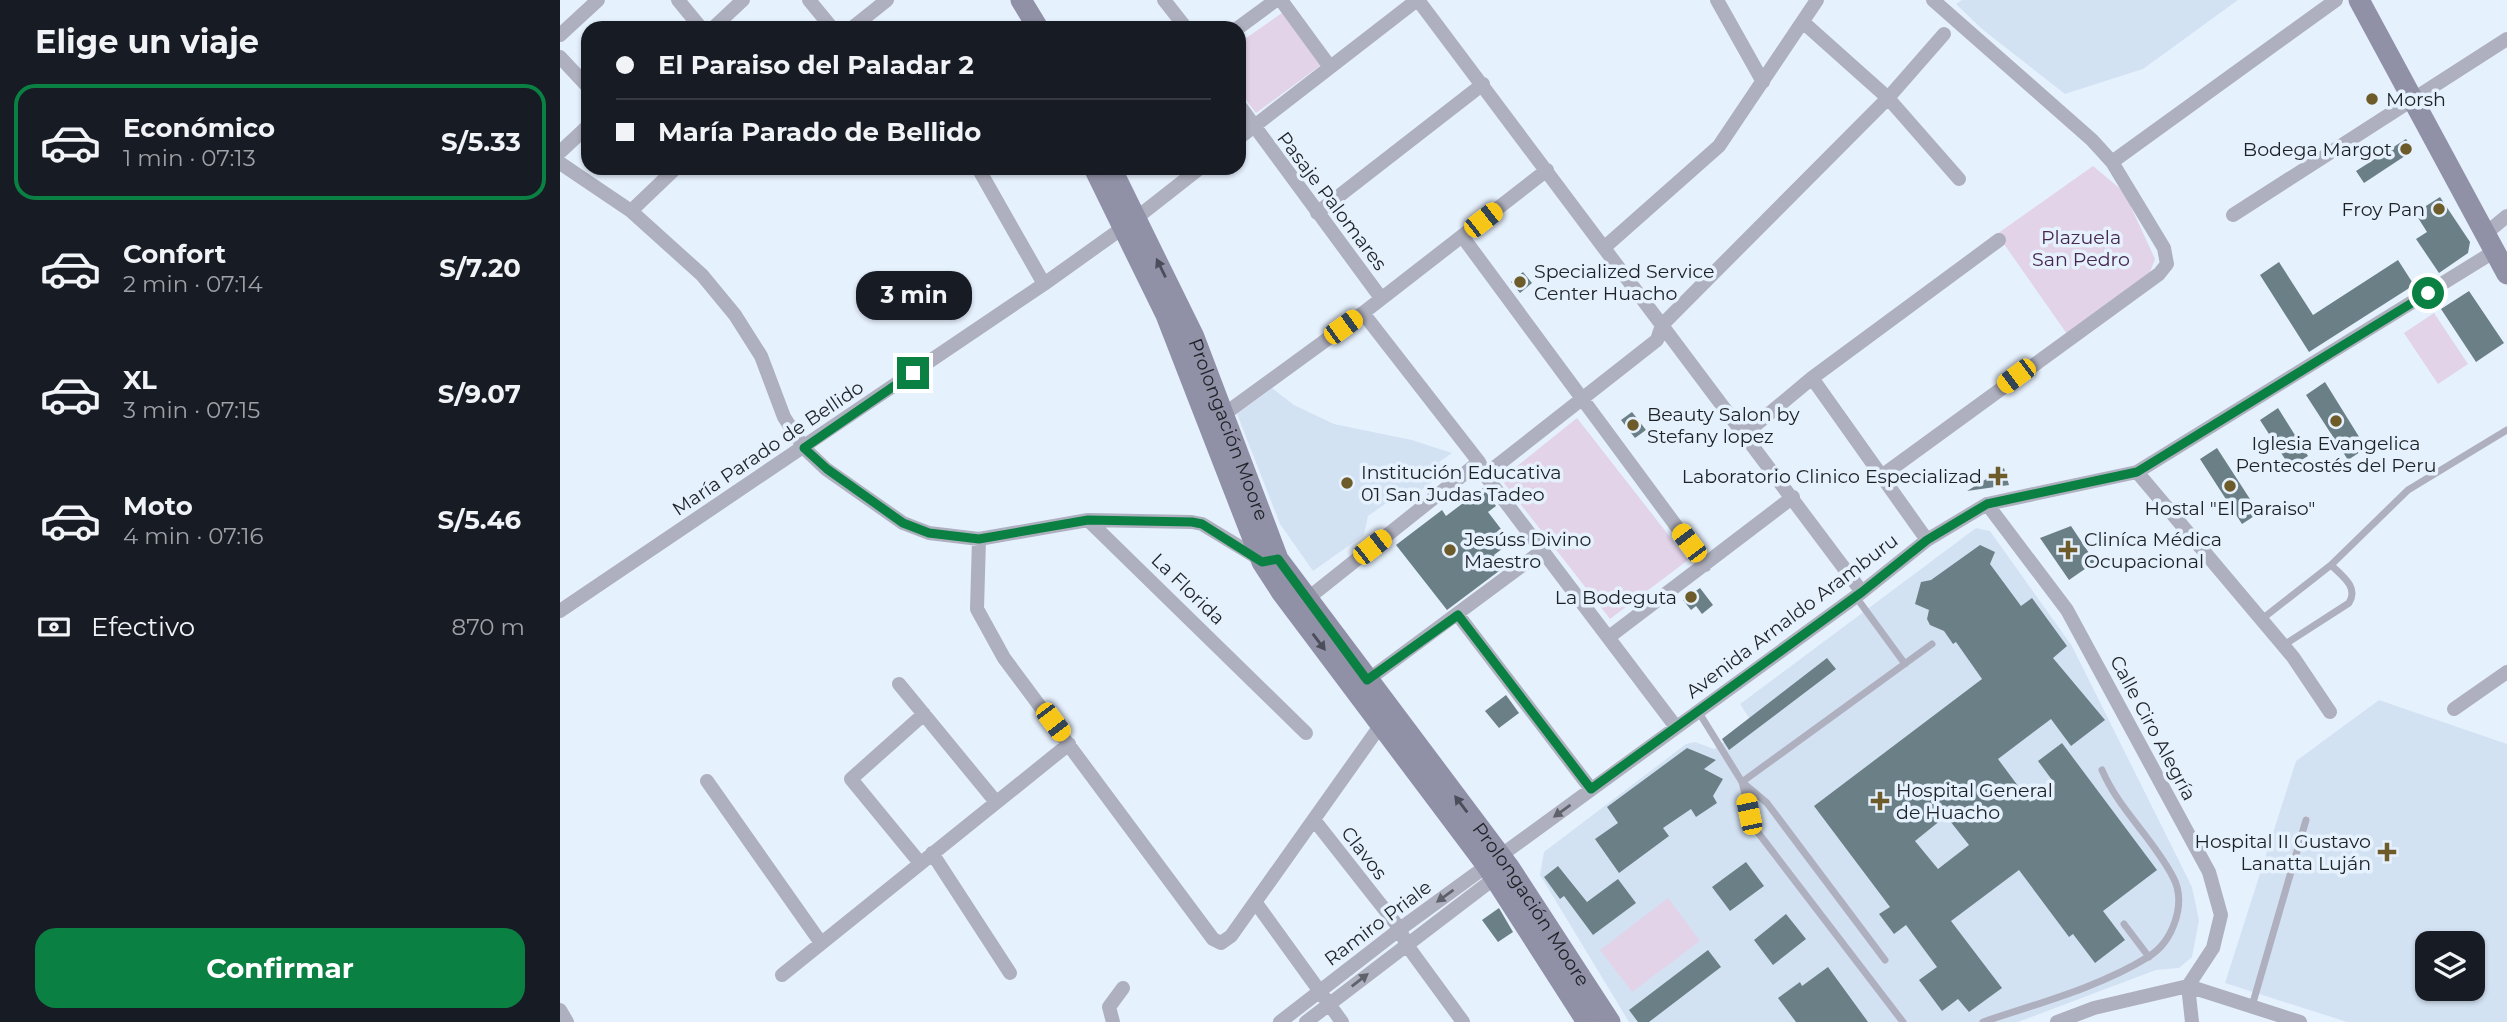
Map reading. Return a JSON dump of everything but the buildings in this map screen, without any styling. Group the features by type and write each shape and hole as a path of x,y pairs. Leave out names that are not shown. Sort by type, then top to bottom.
{"street":[{"path":"560,35 598,0"},
{"path":"678,0 697,21"},
{"path":"711,21 743,0"},
{"path":"809,0 826,21"},
{"path":"861,21 887,0"},
{"path":"1004,0 1018,21"},
{"path":"1021,0 1034,21"},
{"path":"1164,0 1180,21"},
{"path":"1246,23 1279,0 1330,67"},
{"path":"1246,132 1418,0 1746,433 1859,594"},
{"path":"1717,0 1763,82"},
{"path":"1606,246 1719,146 1817,0"},
{"path":"1883,475 2099,314 2159,274 2167,264 2165,248 2112,162 2092,140 1933,0"},
{"path":"2112,162 2336,0"},
{"path":"2359,0 2507,274"},
{"path":"1804,23 1888,98 1959,179"},
{"path":"1301,603 1657,340 1662,325 1888,98 1944,34"},
{"path":"2233,215 2507,39"},
{"path":"560,57 581,80"},
{"path":"1317,213 1483,85"},
{"name":"Pasaje Palomares","path":"1246,116 1381,298"},
{"path":"560,152 581,132"},
{"path":"560,163 631,211 702,275 735,315 761,356 784,417 804,448 827,469 903,523 929,533 979,539 1088,520 1202,524 1270,560"},
{"path":"1216,419 1363,313 1547,170"},
{"path":"631,211 670,175"},
{"path":"982,175 1044,284"},
{"name":"Prolongación Moore","path":"1098,175 1194,337 1216,419 1270,560 1610,1022"},
{"name":"Prolongación Moore","path":"1113,175 1129,224"},
{"name":"María Parado de Bellido","path":"560,611 1044,284 1129,224 1191,175"},
{"name":"Avenida Arnaldo Aramburu","path":"1498,867 1591,789 1859,594 1927,540 1987,504 2137,472 2490,243 2507,216"},
{"path":"1462,236 1705,565"},
{"path":"1746,433 1812,378 1999,240"},
{"path":"1363,313 1676,727"},
{"path":"1812,378 1927,540"},
{"path":"2137,472 2262,619 2330,712"},
{"path":"1609,637 1793,497"},
{"name":"Calle Ciro Alegría","path":"1987,504 2067,610 2209,872 2221,915 2213,948 2188,986"},
{"name":"La Florida","path":"1088,520 1306,733"},
{"path":"979,539 977,609 983,625 1004,658 1213,939 1221,943 1231,936 1256,903 1380,726"},
{"path":"1361,685 1543,550"},
{"path":"1458,615 1591,789"},
{"path":"2454,709 2507,672"},
{"path":"900,684 996,802"},
{"name":"Prolongación Moore","path":"1361,685 1380,726 1498,867 1587,1022"},
{"path":"920,863 851,779 924,714"},
{"path":"782,975 1069,744"},
{"path":"707,781 821,943"},
{"name":"Clavos","path":"1315,821 1400,929 1406,944 1463,1022"},
{"path":"932,853 1010,972"},
{"name":"Ramiro Priale","path":"1280,1022 1400,929 1498,867"},
{"name":"Ramiro Priale","path":"1307,1022 1498,867"},
{"path":"1256,903 1342,1022"},
{"path":"2188,986 2192,1022"},
{"path":"2057,1022 2095,1015 2188,986 2300,1022"},
{"path":"1113,1022 1109,1007 1123,988"},
{"path":"560,1010 567,1022"}],"lane":[{"path":"2262,619 2331,565 2408,489 2507,430"},
{"path":"2283,646 2349,603 2353,596 2352,587 2331,565"},
{"path":"1859,594 1905,664"},
{"path":"1742,782 1932,644"},
{"path":"1698,711 1742,782 1753,826 1903,1022"},
{"path":"1983,1022 2073,992 2149,957 2174,929 2178,902 2174,878 2112,794 2102,770"},
{"path":"1742,782 1767,803 1885,960"},
{"path":"2252,1006 2306,820"},
{"path":"2124,924 2149,957"}],"shaded area":[{"path":"1962,0 2238,0 2143,69 2065,94 1982,29 1956,4"},
{"name":"Institución Educativa 01 San Judas Tadeo","path":"1272,388 1294,405 1334,424 1412,440 1452,453 1439,462 1446,472 1413,496 1399,494 1368,516 1364,535 1313,571 1280,524 1237,414"},
{"name":"Hospital General de Huacho","path":"1976,528 1990,531 2072,646 2192,887 2199,920 2192,957 2179,968 2156,970 2018,1022 1629,1022 1540,875 1544,852 1686,744 1695,742 1714,749 1751,721 1740,704"},
{"name":"Hospital II Gustavo Lanatta Luján","path":"2379,700 2507,744 2507,1022 2347,1022 2225,983 2296,761"}],"green space":[{"path":"1282,13 1321,65 1256,113 1246,100 1246,38"},
{"name":"Plazuela San Pedro","path":"2093,166 2124,192 2155,259 2150,272 2067,334 1997,234"},
{"path":"2434,313 2468,364 2438,384 2404,333"},
{"path":"1577,418 1688,560 1610,619 1501,479"},
{"path":"1668,898 1700,941 1632,992 1600,950"}],"place":[{"name":"Morsh","path":"2372,99"},
{"name":"Bodega Margot","path":"2406,149"},
{"name":"Froy Pan","path":"2439,209"},
{"name":"Specialized Service Center Huacho","path":"1520,282"},
{"name":"Iglesia Evangelica Pentecostés del Peru","path":"2336,421"},
{"name":"Beauty Salon by Stefany lopez","path":"1633,425"},
{"name":"Laboratorio Clinico Especializad","path":"1998,476"},
{"name":"Institución Educativa 01 San Judas Tadeo","path":"1347,483"},
{"name":"Hostal \"El Paraiso\"","path":"2230,486"},
{"name":"Jesúss Divino Maestro","path":"1450,550"},
{"name":"Cliníca Médica Ocupacional","path":"2068,550"},
{"name":"La Bodeguta","path":"1691,597"},
{"name":"Hospital General de Huacho","path":"1880,801"},
{"name":"Hospital II Gustavo Lanatta Luján","path":"2387,852"}],"route":[{"path":"913,373 804,448 827,469 903,523 929,533 979,539 1088,520 1202,524 1262,562 1278,559 1367,680 1458,615 1591,789 1862,592 1927,540 1987,504 2137,472 2428,293"}]}
